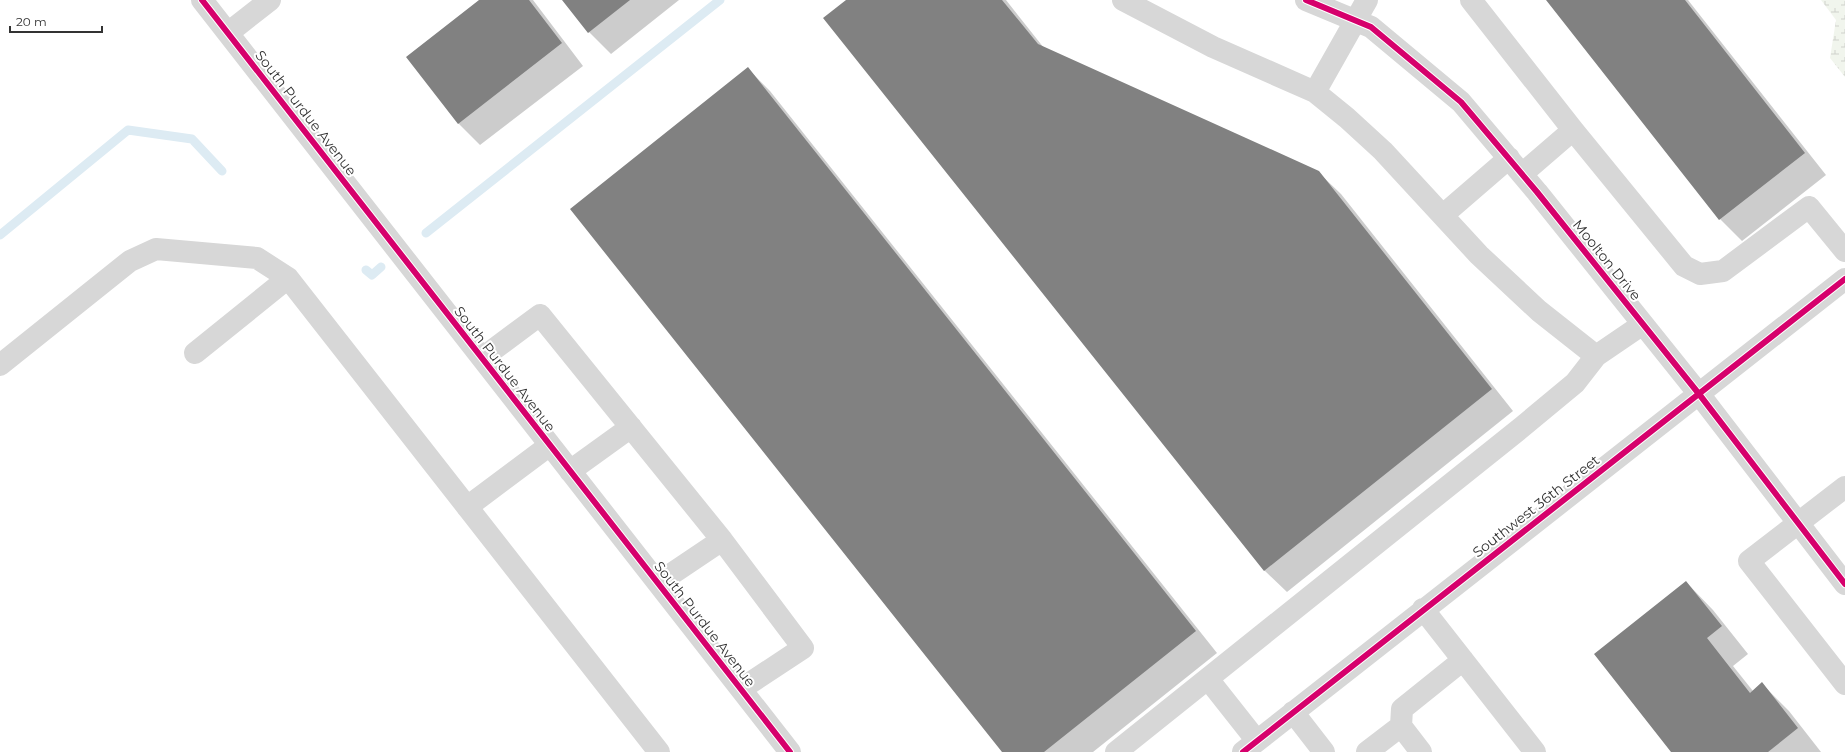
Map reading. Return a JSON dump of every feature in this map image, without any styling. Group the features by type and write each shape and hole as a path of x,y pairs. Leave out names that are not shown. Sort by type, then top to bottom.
{"street":[{"name":"South Purdue Avenue","path":"202,0 790,752"},
{"path":"228,33 270,0"},
{"path":"1122,0 1213,47 1315,92 1347,118 1383,151 1479,255 1539,311 1596,356"},
{"name":"Moolton Drive","path":"1306,0 1371,27 1461,102 1515,166 1699,394 1845,584"},
{"path":"1315,92 1367,0"},
{"path":"1471,0 1684,266 1700,274 1723,271 1808,207 1845,251"},
{"path":"1443,215 1515,166 1574,130"},
{"path":"0,365 130,261 156,249 257,258 288,278 659,752"},
{"path":"194,353 288,278"},
{"name":"Southwest 36th Street","path":"1250,746 1845,279"},
{"path":"482,358 540,315 722,540 803,648 741,689"},
{"path":"1116,752 1528,422 1575,383 1596,356 1643,324"},
{"path":"570,471 631,427"},
{"path":"467,508 550,445"},
{"path":"1845,487 1750,561 1845,684"},
{"path":"658,583 722,540"},
{"path":"1423,609 1535,752"},
{"path":"1421,752 1401,726 1402,709 1458,654"},
{"path":"1208,679 1250,746"},
{"path":"1293,712 1324,752"},
{"path":"1367,752 1401,726"}],"green space":[{"path":"1821,0 1845,0 1845,77 1830,58 1836,20"}],"building":[{"path":"479,0 529,0 562,43 458,124 406,57"},
{"path":"562,0 630,0 588,33"},
{"path":"846,0 1002,0 1038,44 1319,171 1492,389 1264,571 823,18"},
{"path":"1546,0 1685,0 1805,153 1719,220"},
{"path":"748,67 1196,631 1044,752 1002,752 570,209"},
{"path":"1686,581 1722,626 1707,638 1750,693 1762,682 1798,728 1768,752 1671,752 1594,654"}],"waterway":[{"path":"426,233 720,0"},
{"path":"0,235 128,130 192,139 222,171"},
{"path":"366,270 372,275 381,267"}],"cycle path":[{"path":"202,0 790,752"},
{"path":"1306,0 1371,27 1461,102 1537,192 1699,394 1845,584"},
{"path":"1243,752 1845,279"}]}
